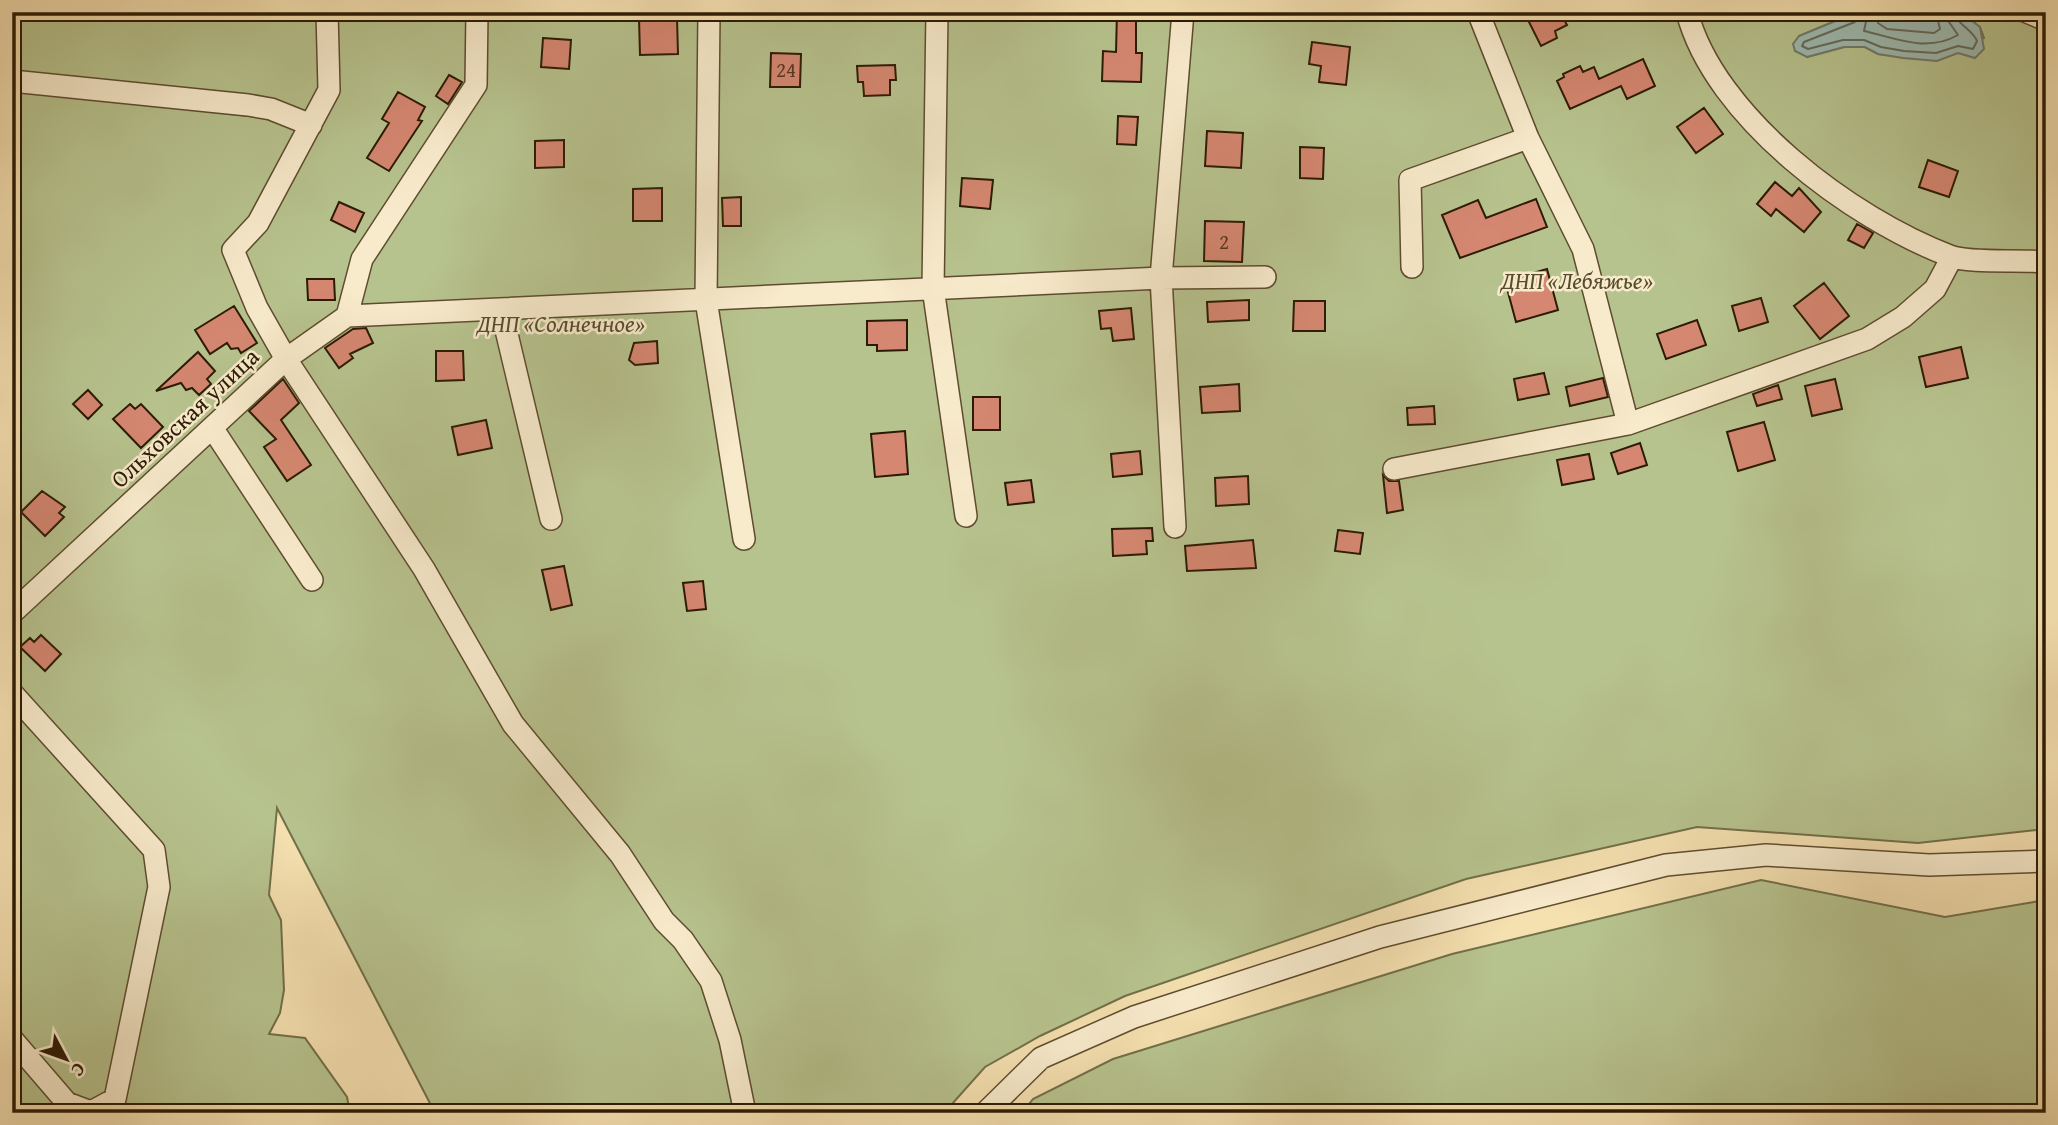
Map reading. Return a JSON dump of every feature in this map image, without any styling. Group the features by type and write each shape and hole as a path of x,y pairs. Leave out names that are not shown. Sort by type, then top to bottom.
{"street":[{"path":"12,81 271,108 311,125 329,90 327,12"},
{"path":"347,316 362,259 476,85 477,12"},
{"path":"709,12 706,300 744,539"},
{"path":"937,12 933,288 966,516"},
{"path":"1175,527 1161,278 1184,12"},
{"path":"1478,12 1528,138 1583,249 1629,424"},
{"path":"1687,12 1718,79 1735,103 1810,176 1868,216 1952,257 2046,261"},
{"path":"2027,12 2046,20"},
{"name":"Ольховская улица","path":"12,613 286,359 257,308 233,250 258,223 311,125"},
{"path":"1412,267 1409,180 1528,138"},
{"path":"1394,469 1629,424 1867,339 1903,317 1935,289 1952,257"},
{"path":"745,1113 730,1040 711,981 648,898 620,854 513,724 424,569 286,359 347,316 1161,278 1265,277"},
{"path":"501,309 551,519"},
{"path":"213,429 312,580"},
{"path":"12,693 154,850 159,887 115,1099 91,1112 67,1103 12,1039"},
{"path":"985,1113 1000,1095 1041,1058 1134,1017 1380,937 1666,865 1766,855 1928,865 2046,861"}],"green space":[{"path":"12,12 1857,12 1799,36 1807,57 1844,47 1865,47 1878,54 1937,60 1984,38 1980,27 1960,12 2046,12 2046,829 1918,843 1697,827 1466,879 1125,996 1040,1036 985,1067 944,1113 435,1113 277,808 269,895 281,920 284,990 280,1013 269,1034 305,1038 347,1097 350,1113 12,1113 12,89 312,123 12,71"},
{"path":"1761,880 1945,917 2046,900 2046,1113 1022,1113 1033,1099 1113,1059 1452,954"}],"water":[{"path":"1857,12 1960,12 1980,27 1984,49 1975,58 1958,53 1937,61 1878,54 1865,47 1844,47 1807,57 1795,51 1793,44 1799,36"}],"building":[{"path":"1117,12 1136,12 1136,53 1142,53 1141,82 1102,81 1103,51 1116,52"},
{"path":"1524,12 1560,12 1567,25 1555,31 1557,38 1541,46"},
{"path":"639,18 677,18 678,54 640,55"},
{"path":"543,38 571,40 569,69 541,67"},
{"path":"1312,42 1350,47 1346,85 1319,82 1321,66 1309,64"},
{"path":"771,53 801,54 800,87 770,87"},
{"path":"1643,59 1655,86 1627,99 1621,86 1570,109 1557,81 1564,77 1563,74 1580,66 1583,72 1594,67 1599,79"},
{"path":"895,65 896,80 890,80 890,95 864,96 863,82 858,82 857,66"},
{"path":"449,75 462,82 448,104 436,96"},
{"path":"398,92 425,107 418,120 422,121 389,171 367,158 389,123 382,119"},
{"path":"1704,108 1723,134 1696,153 1677,127"},
{"path":"1118,116 1138,117 1136,145 1117,144"},
{"path":"1207,131 1243,133 1241,168 1205,166"},
{"path":"564,140 564,167 535,168 535,141"},
{"path":"1300,147 1324,148 1323,179 1300,178"},
{"path":"1928,160 1958,171 1949,197 1919,187"},
{"path":"962,178 993,180 990,209 960,206"},
{"path":"1775,182 1792,196 1799,188 1821,212 1804,232 1776,209 1771,216 1757,204"},
{"path":"662,188 662,221 633,221 633,189"},
{"path":"741,197 741,226 723,226 722,198"},
{"path":"1536,199 1547,227 1460,258 1442,215 1478,200 1486,218"},
{"path":"339,202 364,213 355,232 331,220"},
{"path":"1205,221 1244,222 1242,262 1204,261"},
{"path":"1857,224 1873,233 1864,248 1848,240"},
{"path":"1547,269 1558,310 1516,322 1505,281"},
{"path":"307,279 334,279 335,300 308,300"},
{"path":"1824,283 1849,316 1820,339 1794,306"},
{"path":"1761,298 1768,322 1739,331 1732,306"},
{"path":"1249,300 1249,320 1208,322 1207,302"},
{"path":"1294,301 1325,301 1325,331 1293,331"},
{"path":"234,306 257,343 241,353 238,348 231,349 227,343 210,354 195,330"},
{"path":"1131,308 1134,339 1113,341 1111,328 1101,329 1099,311"},
{"path":"907,320 907,350 877,351 877,345 867,345 867,321"},
{"path":"1697,320 1706,345 1666,359 1657,334"},
{"path":"366,328 373,343 350,354 353,358 339,368 325,348 353,329"},
{"path":"657,341 658,363 635,365 629,360 634,343"},
{"path":"1961,347 1968,378 1926,387 1919,357"},
{"path":"436,351 463,351 464,380 436,381"},
{"path":"198,352 215,371 207,379 211,384 199,395 192,388 186,390 181,383 156,391"},
{"path":"1544,373 1549,394 1518,400 1514,379"},
{"path":"1603,378 1608,397 1570,406 1566,387"},
{"path":"283,379 299,403 281,420 311,465 287,481 264,447 276,439 249,411"},
{"path":"1835,379 1842,409 1812,416 1805,386"},
{"path":"1239,384 1240,411 1202,413 1200,387"},
{"path":"1778,385 1782,399 1757,406 1753,394"},
{"path":"88,390 102,405 88,419 73,404"},
{"path":"973,397 1000,397 1000,430 973,430"},
{"path":"130,404 135,409 141,404 163,427 141,448 113,419"},
{"path":"1434,406 1435,424 1408,425 1407,408"},
{"path":"486,420 492,448 458,455 452,427"},
{"path":"1764,422 1775,460 1738,471 1727,432"},
{"path":"905,431 908,474 875,477 871,434"},
{"path":"1640,443 1647,465 1618,474 1611,453"},
{"path":"1140,451 1142,474 1113,477 1111,454"},
{"path":"1589,454 1594,479 1562,485 1557,460"},
{"path":"1383,475 1389,481 1399,481 1403,510 1387,513"},
{"path":"1248,476 1249,504 1216,506 1215,478"},
{"path":"1031,480 1034,502 1008,505 1005,483"},
{"path":"42,491 65,507 59,513 64,517 45,536 21,512"},
{"path":"1152,528 1153,541 1146,541 1147,554 1113,556 1112,529"},
{"path":"1338,530 1363,533 1360,554 1335,551"},
{"path":"1253,540 1256,568 1187,571 1185,546"},
{"path":"564,566 572,605 551,610 542,570"},
{"path":"703,581 706,609 687,611 683,583"},
{"path":"41,635 61,654 45,671 20,647 30,638 34,642"}],"park label":[{"name":"ДНП «Лебяжье»","path":"1577,281"},
{"name":"ДНП «Солнечное»","path":"561,324"}]}
